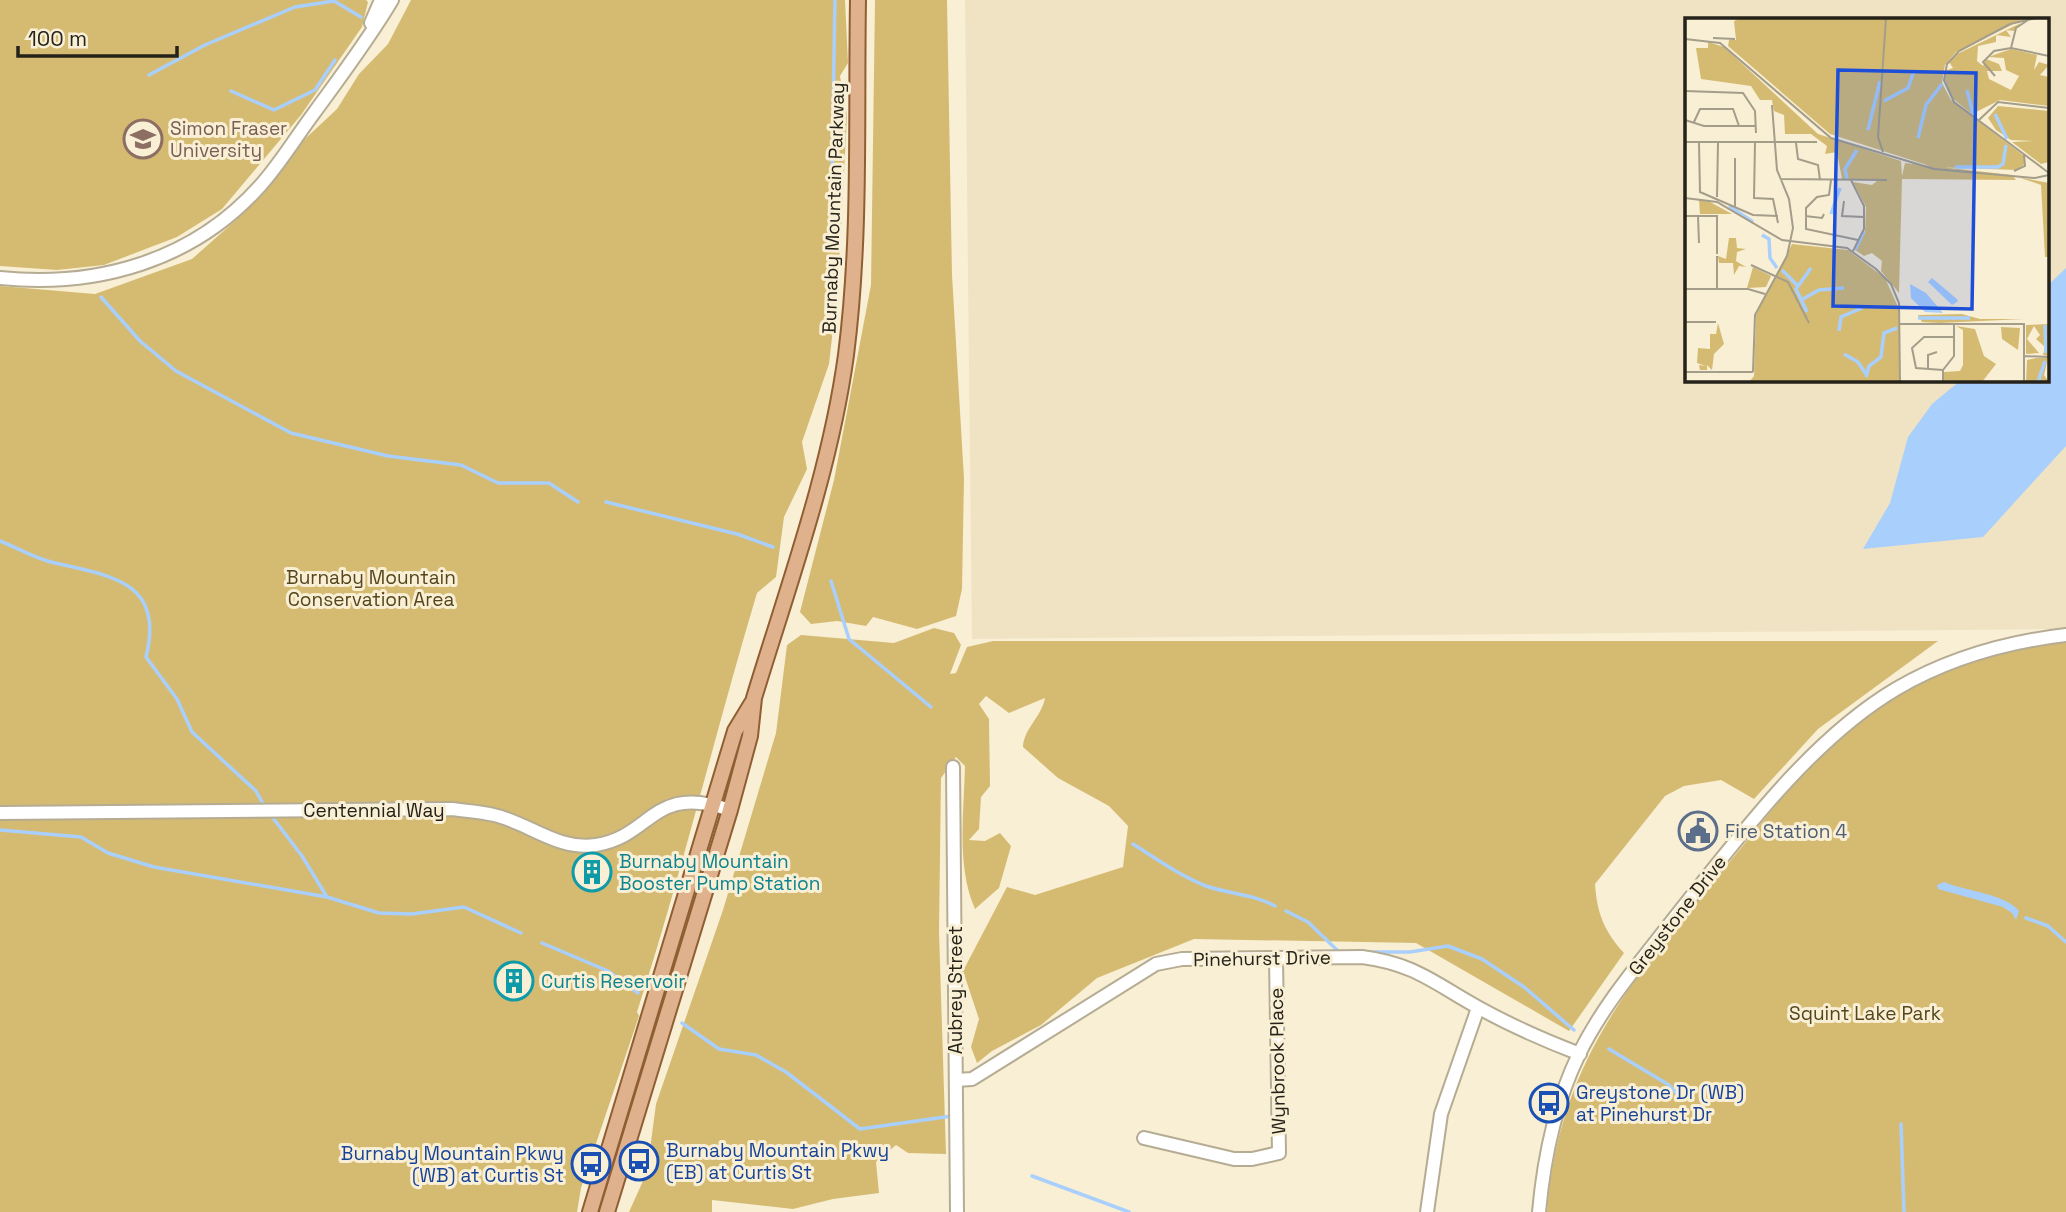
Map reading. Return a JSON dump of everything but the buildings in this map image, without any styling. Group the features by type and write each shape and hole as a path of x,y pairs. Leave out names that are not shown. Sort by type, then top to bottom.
{"main road":[{"name":"Burnaby Mountain Parkway","path":"607,1212 730,810 750,736 754,698 824,461 846,357 854,245 858,0"},
{"name":"Burnaby Mountain Parkway","path":"590,1212 735,731 754,698"}],"street":[{"path":"369,34 381,0"},
{"path":"0,278 66,280 105,276 167,256 217,225 260,186 393,0"},
{"name":"Greystone Drive","path":"1539,1212 1555,1117 1580,1054 1614,996 1733,844 1831,736 1863,710 1929,671 1964,657 2030,639 2066,635"},
{"name":"Aubrey Street","path":"953,767 957,1212"},
{"name":"Centennial Way","path":"0,813 452,809 496,815 556,841 585,846 620,837 664,807 682,803 730,810"},
{"name":"Pinehurst Drive","path":"956,1080 972,1079 1156,964 1182,959 1362,957 1393,962 1425,974 1478,1007 1580,1054"},
{"name":"Wynbrook Place","path":"1144,1138 1234,1159 1252,1159 1279,1153 1276,958"},
{"path":"1427,1212 1441,1114 1478,1007"}],"shaded area":[{"path":"965,0 2066,0 2066,629 972,639"}],"green space":[{"name":"Simon Fraser University","path":"0,0 368,2 362,27 301,115 222,209 177,237 104,265 57,270 0,266"},
{"name":"Burnaby Mountain Conservation Area","path":"411,0 845,0 848,63 840,76 847,116 838,285 829,364 802,442 807,469 784,517 776,577 757,593 669,908 637,1012 639,1016 581,1188 577,1212 0,1212 0,286 95,294 192,259 245,212 291,152 337,109 359,74 388,44"},
{"path":"875,0 947,0 952,275 964,479 962,589 956,616 917,629 873,617 866,626 837,621 811,624 800,612 834,480 871,285"},
{"path":"934,628 954,633 961,645 950,674 956,673 967,647 993,641 1938,641 1818,729 1754,799 1721,780 1684,786 1665,796 1595,884 1603,921 1624,953 1569,1031 1416,943 1194,939 1097,978 1041,1025 992,1051 977,1063 971,1047 979,1019 963,971 1007,887 1035,895 1123,867 1128,826 1109,806 1058,778 1023,747 1026,734 1045,698 1009,713 986,696 979,704 989,719 990,786 981,797 979,829 969,840 985,841 1000,833 1011,846 999,888 975,909 963,857 965,766 956,757 941,778 939,931 946,1154 908,1153 896,1145 876,1162 879,1193 833,1199 793,1209 712,1200 712,1212 629,1212 647,1172 656,1104 723,910 776,733 787,645 801,635 894,643"},
{"name":"Squint Lake Park","path":"2066,642 2066,1212 1547,1212 1555,1157 1568,1107 1586,1062 1609,1020 1665,941 1813,763 1830,745 1869,713 1914,685 1988,656"}],"water":[{"path":"2066,268 2066,446 1983,537 1863,549 1890,503 1908,437 1932,404 1959,382 2048,382 2048,285"},
{"path":"1944,882 2013,905 2019,911 2016,920 2012,913 2003,907 1938,889 1937,885"}],"waterway":[{"path":"832,169 835,0"},
{"path":"149,75 205,45 295,7 334,1 361,17"},
{"path":"231,91 274,110 315,90 335,60"},
{"path":"101,297 140,341 176,371 291,433 388,456 461,465 498,483 549,483 578,502"},
{"path":"606,502 737,534 773,547"},
{"path":"0,541 48,561 114,579 141,598 148,612 150,632 146,657 177,699 192,732 256,791 262,802"},
{"path":"831,581 849,639 931,707"},
{"path":"273,818 302,856 327,897"},
{"path":"0,830 81,837 108,853 154,867 327,897 379,913 412,914 464,907 521,933"},
{"path":"1133,844 1196,882 1275,906"},
{"path":"1286,911 1308,922 1339,952"},
{"path":"2026,918 2048,926 2066,942"},
{"path":"542,943 608,971 638,993"},
{"path":"1364,952 1410,952 1448,946 1482,959 1524,987 1574,1030"},
{"path":"682,1023 719,1049 756,1055 786,1072 860,1129 952,1116"},
{"path":"1609,1049 1669,1085 1678,1095"},
{"path":"1901,1124 1904,1212"},
{"path":"1032,1176 1129,1212"}],"place":[{"name":"Simon Fraser University","path":"143,139"},
{"name":"Fire Station 4","path":"1698,831"},
{"name":"Burnaby Mountain Booster Pump Station","path":"592,872"},
{"name":"Curtis Reservoir","path":"514,981"},
{"name":"Greystone Dr (WB) at Pinehurst Dr","path":"1549,1103"},
{"name":"Burnaby Mountain Pkwy (EB) at Curtis St","path":"639,1161"},
{"name":"Burnaby Mountain Pkwy (WB) at Curtis St","path":"591,1164"}]}
